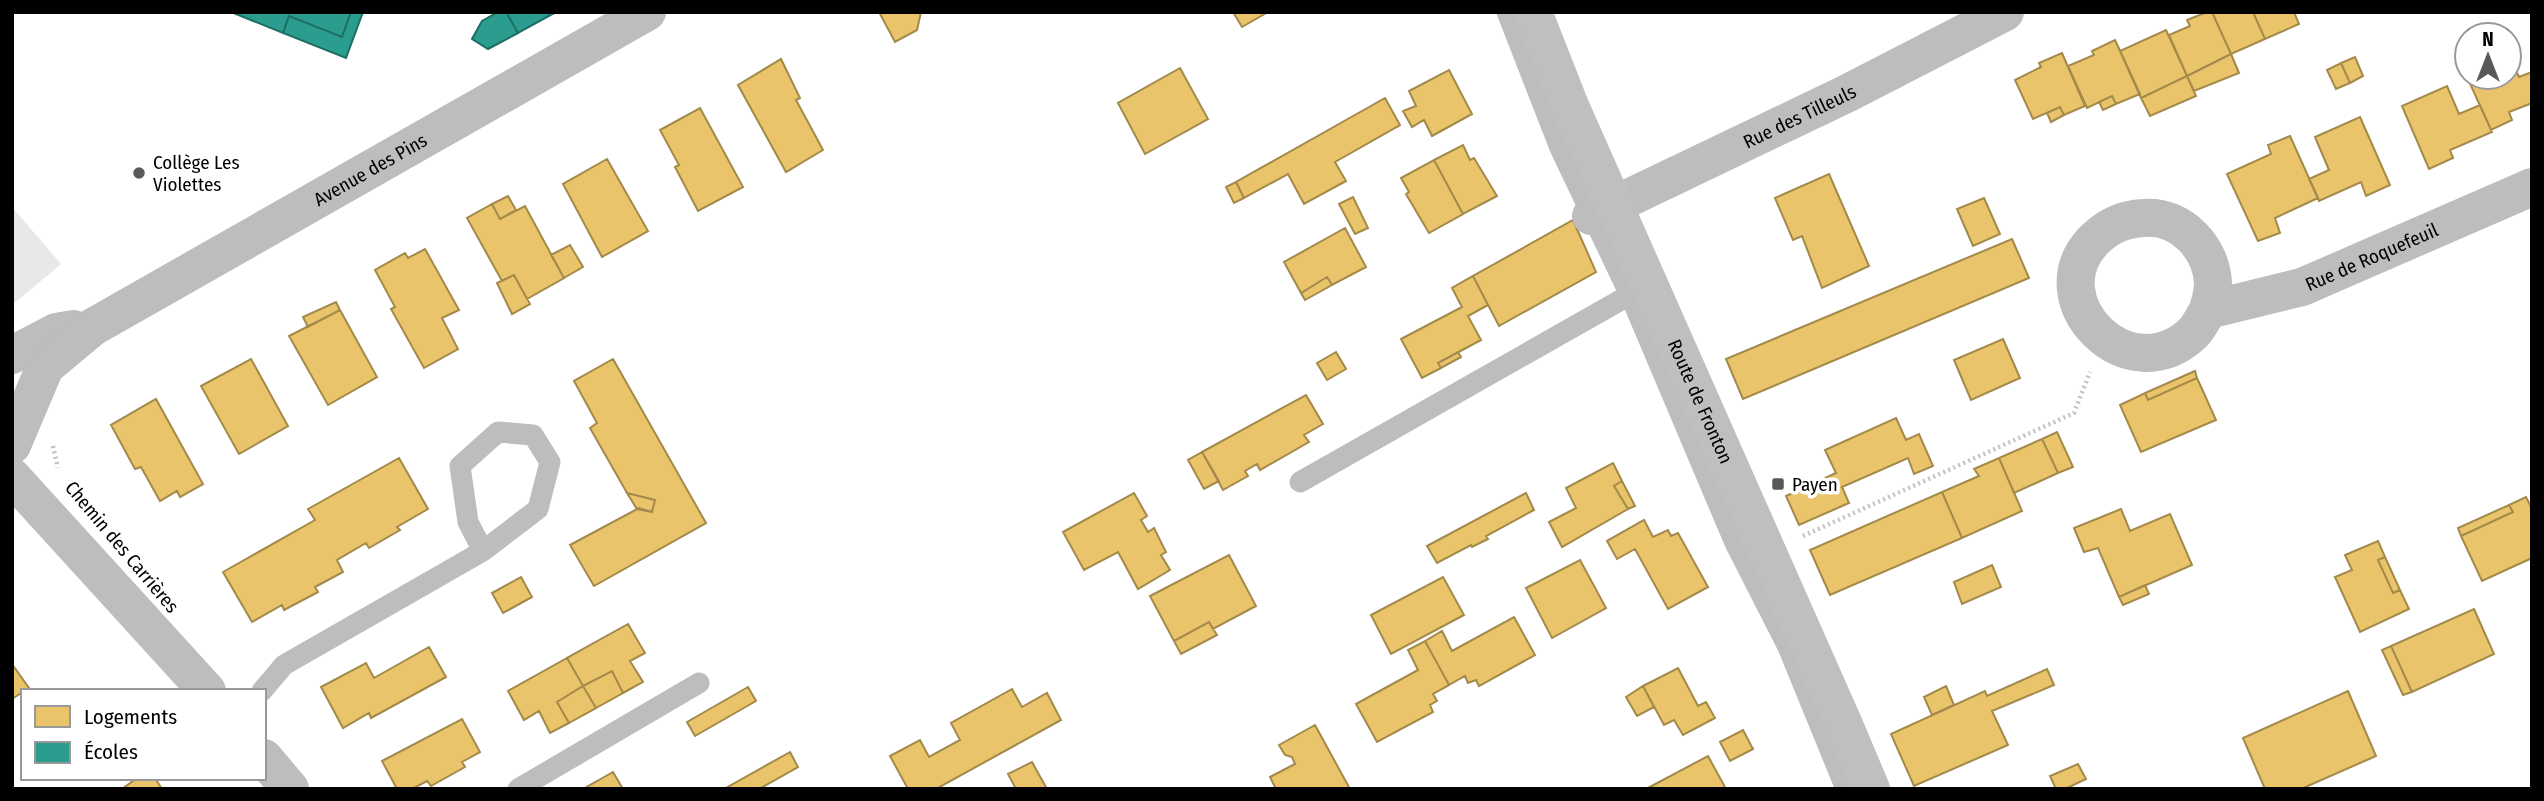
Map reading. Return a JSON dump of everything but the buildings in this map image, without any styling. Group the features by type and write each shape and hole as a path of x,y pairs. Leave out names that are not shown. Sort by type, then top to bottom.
{"main road":[{"name":"Route de Fronton","path":"1533,12 1570,107 1602,210 1768,554 1855,786"}],"street":[{"name":"Avenue des Pins","path":"12,445 45,367 93,327 647,12"},
{"name":"Rue des Tilleuls","path":"1602,210 1848,93 2005,12"},
{"name":"Rue de Roquefeuil","path":"2208,310 2302,287 2532,187"},
{"path":"2152,217 2176,224 2196,240 2209,261 2213,286 2208,310 2194,332 2174,346 2150,353 2125,350 2103,339 2086,320 2077,296 2078,271 2087,248 2104,230 2127,219 2152,217"},
{"name":"Avenue des Pins","path":"12,355 56,332 93,327"},
{"name":"Chemin des Carrières","path":"12,477 205,689"},
{"path":"266,760 290,789"}],"lane":[{"path":"1507,12 1560,148 1602,210"},
{"path":"1300,482 1639,290 1735,543 1855,786"},
{"path":"264,689 284,665 484,551 538,509 550,462 533,435 498,432 460,466 467,522 484,551"},
{"path":"518,789 699,683"}],"path":[{"path":"1768,554 2074,413 2103,339"},
{"name":"Chemin des Carrières","path":"52,438 58,470"}],"shaded area":[{"path":"12,207 61,264 12,305"}],"place":[{"name":"Collège Les Violettes","path":"139,173"},
{"name":"Payen","path":"1778,484"}]}
